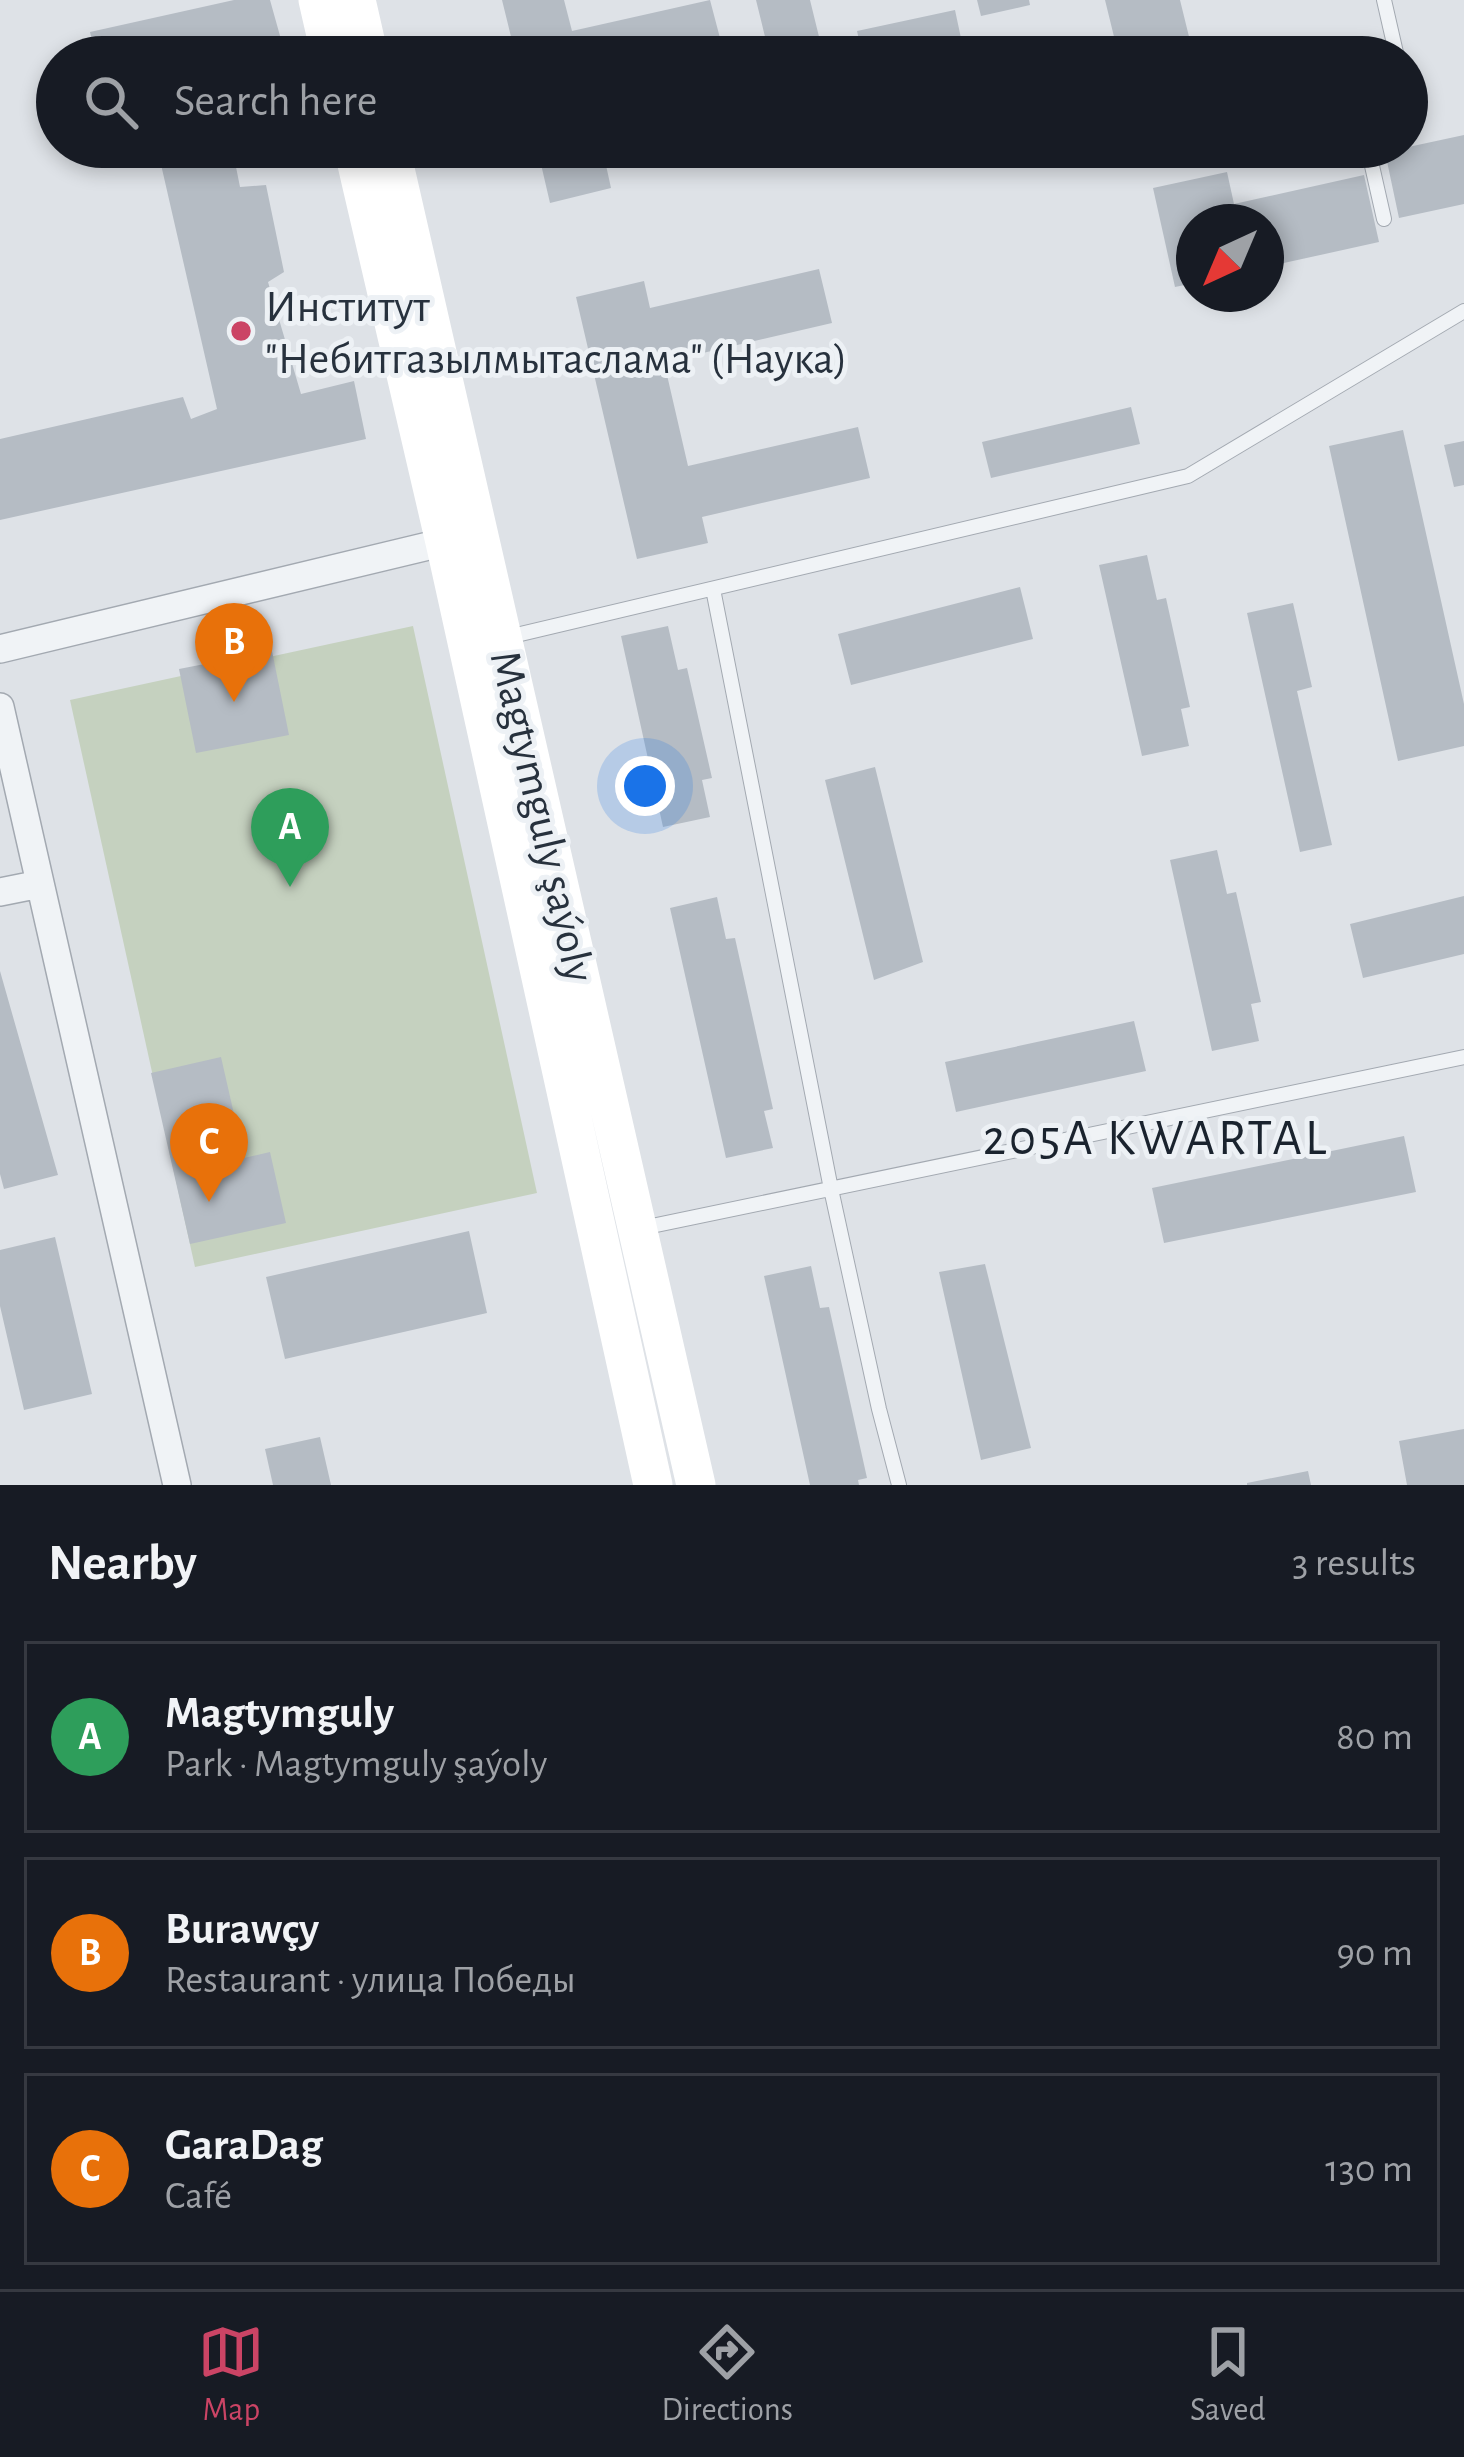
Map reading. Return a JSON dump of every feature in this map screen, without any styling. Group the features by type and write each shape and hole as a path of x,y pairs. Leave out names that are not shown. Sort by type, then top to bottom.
{"street":[{"name":"Magtymguly şaýoly","path":"357,168 445,542 653,1485"},
{"name":"Magtymguly şaýoly","path":"395,168 696,1485"},
{"path":"0,649 445,542"},
{"path":"0,707 176,1485"},
{"path":"0,892 40,884"}],"lane":[{"path":"1384,0 1392,36"},
{"path":"1372,168 1384,219"},
{"path":"503,638 1188,476 1464,311"},
{"path":"713,589 831,1189 899,1485"},
{"path":"638,1229 1464,1057"}],"green space":[{"path":"413,626 537,1193 195,1267 70,700"}],"building":[{"path":"234,0 270,0 280,36 91,36 90,32"},
{"path":"502,0 564,0 572,31 710,0 719,36 511,36"},
{"path":"756,0 810,0 819,36 765,36"},
{"path":"977,0 1029,0 1030,5 981,16"},
{"path":"1105,0 1180,0 1189,36 1114,36"},
{"path":"955,10 961,36 858,36 857,31"},
{"path":"1464,135 1464,204 1399,218 1388,168 1428,168 1428,143"},
{"name":"Институт \"Небитгазылмытаслама\" (Наука)","path":"162,168 236,168 240,187 266,185 284,272 268,282 301,394 354,381 366,439 0,520 0,439 183,397 191,419 217,409"},
{"path":"542,168 607,168 611,188 550,203"},
{"path":"1227,172 1234,204 1176,204 1176,287 1175,287 1153,188"},
{"path":"1364,175 1379,242 1284,263 1284,204 1234,204"},
{"path":"819,269 832,323 664,362 688,466 858,427 870,478 702,517 708,543 637,559 576,297 644,281 650,308"},
{"path":"1131,407 1140,444 991,478 982,442"},
{"path":"1403,430 1464,704 1464,746 1398,761 1329,446"},
{"path":"1464,441 1464,485 1454,487 1444,445"},
{"path":"1147,555 1157,600 1166,598 1190,707 1181,709 1189,746 1142,756 1099,565"},
{"path":"1020,587 1033,639 851,685 838,634"},
{"path":"1293,603 1312,687 1297,691 1332,845 1300,852 1247,613"},
{"path":"668,626 678,670 687,668 712,778 702,780 710,817 663,827 621,636"},
{"path":"272,651 289,735 196,753 179,669"},
{"path":"875,767 923,962 874,980 825,780"},
{"path":"1217,850 1227,894 1236,892 1261,1002 1251,1004 1259,1041 1212,1051 1170,860"},
{"path":"1464,896 1464,954 1363,978 1350,924"},
{"path":"717,897 726,939 735,938 773,1109 764,1111 773,1148 726,1158 670,908"},
{"path":"0,971 58,1175 4,1189 0,1174"},
{"path":"1134,1021 1146,1071 956,1112 945,1062"},
{"path":"221,1057 244,1158 270,1152 286,1223 190,1244 151,1073"},
{"path":"1404,1136 1416,1192 1164,1243 1152,1188"},
{"path":"469,1231 487,1313 285,1359 266,1277"},
{"path":"55,1237 92,1394 24,1410 0,1306 0,1250"},
{"path":"985,1264 1031,1448 981,1460 939,1272"},
{"path":"811,1266 820,1308 829,1307 867,1478 858,1480 859,1485 810,1485 764,1276"},
{"path":"1464,1429 1464,1485 1407,1485 1399,1441"},
{"path":"320,1437 331,1485 273,1485 265,1449"},
{"path":"1308,1471 1311,1485 1247,1485 1247,1483"}],"place":[{"name":"Институт \"Небитгазылмытаслама\" (Наука)","path":"241,331"},
{"name":"Burawçy","path":"234,702"},
{"name":"Magtymguly","path":"290,887"},
{"name":"GaraDag","path":"209,1202"}],"district":[{"name":"205A KWARTAL","path":"1156,1136"}]}
